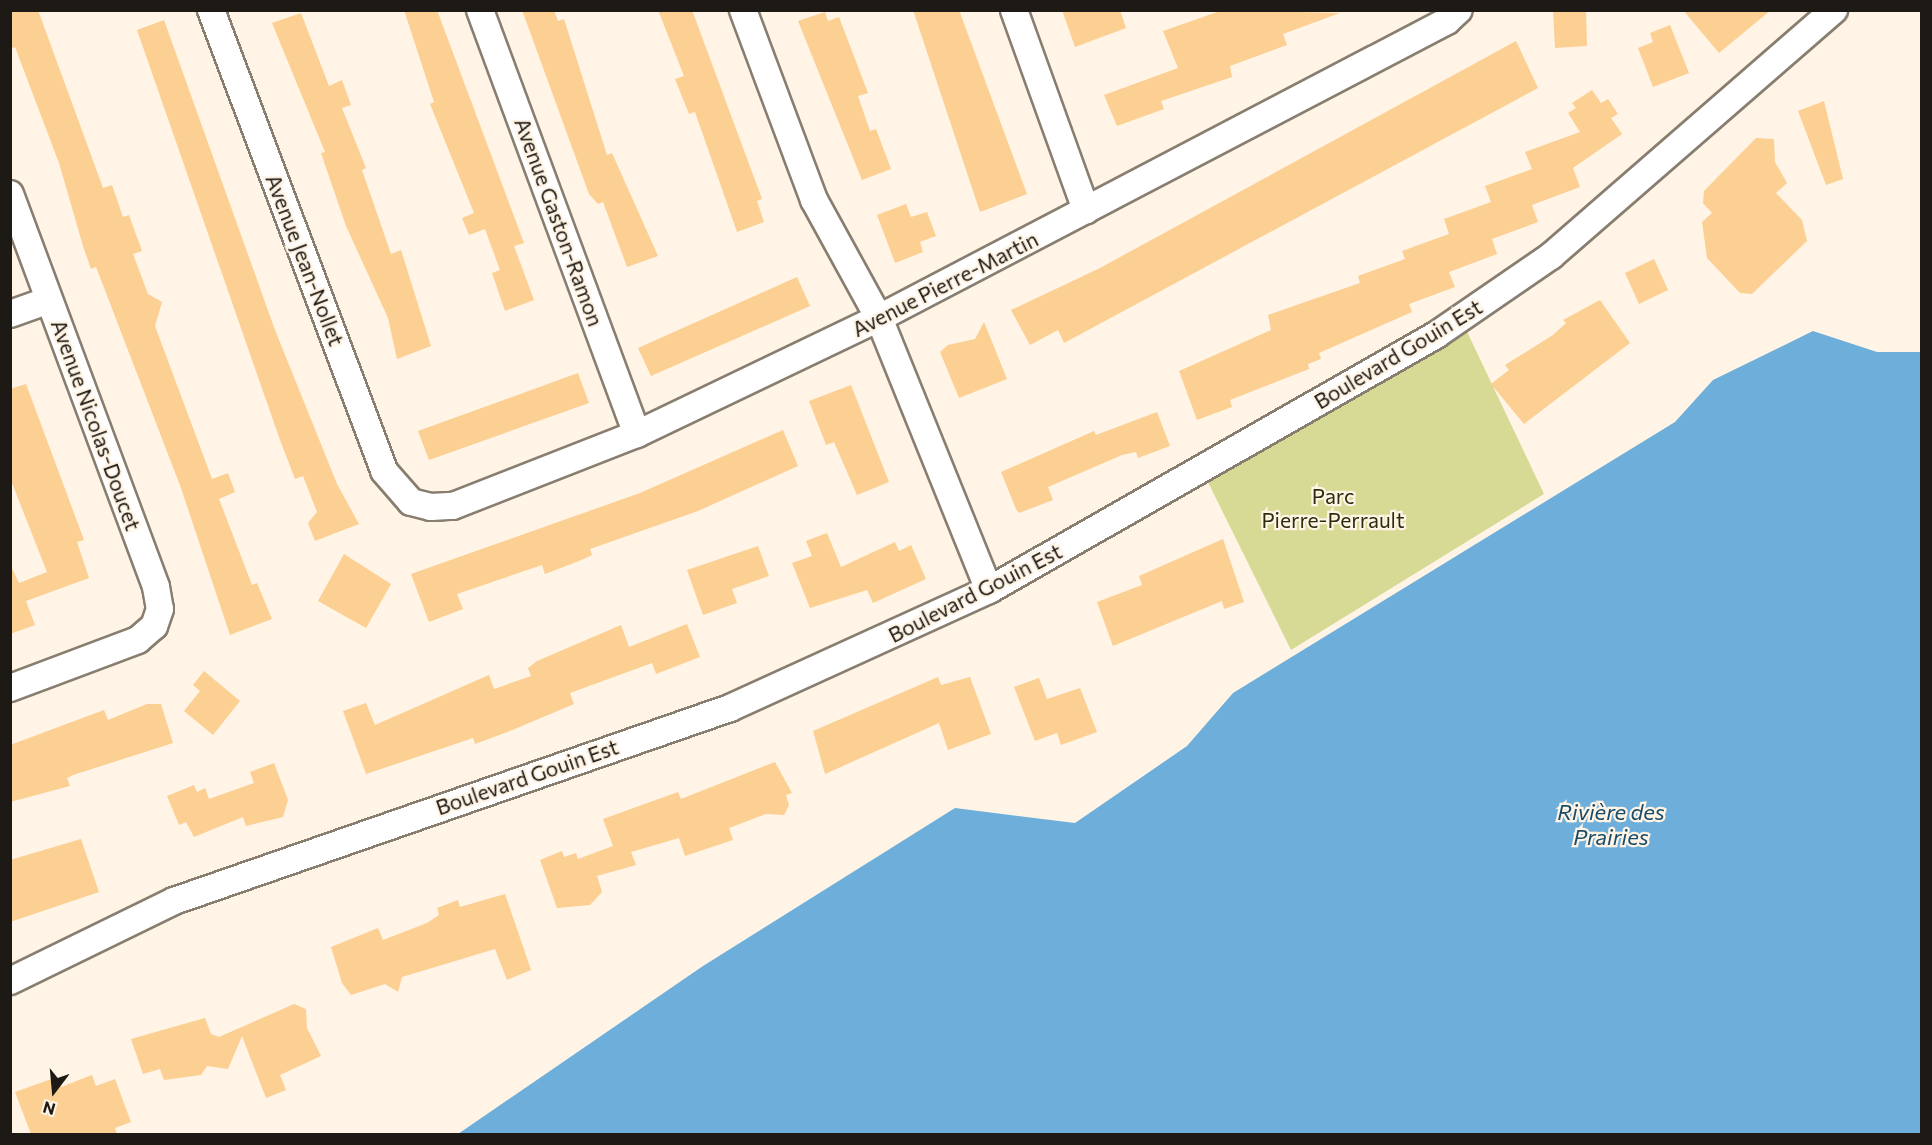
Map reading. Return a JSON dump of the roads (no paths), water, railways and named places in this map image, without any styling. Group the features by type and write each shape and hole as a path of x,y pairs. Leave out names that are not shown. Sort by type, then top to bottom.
{"street":[{"name":"Avenue Jean-Nollet","path":"211,10 384,471 411,502"},
{"name":"Avenue Gaston-Ramon","path":"480,10 637,434"},
{"path":"743,10 814,200 879,318 989,591"},
{"path":"1014,10 1086,210"},
{"name":"Avenue Pierre-Martin","path":"411,502 453,506 637,434 879,318 1459,10"},
{"name":"Boulevard Gouin Est","path":"10,981 174,901 730,708 989,591 1436,335 1551,256 1834,10"},
{"name":"Avenue Nicolas-Doucet","path":"10,194 159,599 154,626 127,644 10,688"},
{"path":"10,314 49,300"}],"water":[{"name":"Rivière des Prairies","path":"1813,331 1877,352 1921,352 1921,1134 458,1134 703,966 955,808 1075,823 1187,746 1233,693 1675,422 1713,380"}],"park label":[{"name":"Parc Pierre-Perrault","path":"1333,508"}]}
